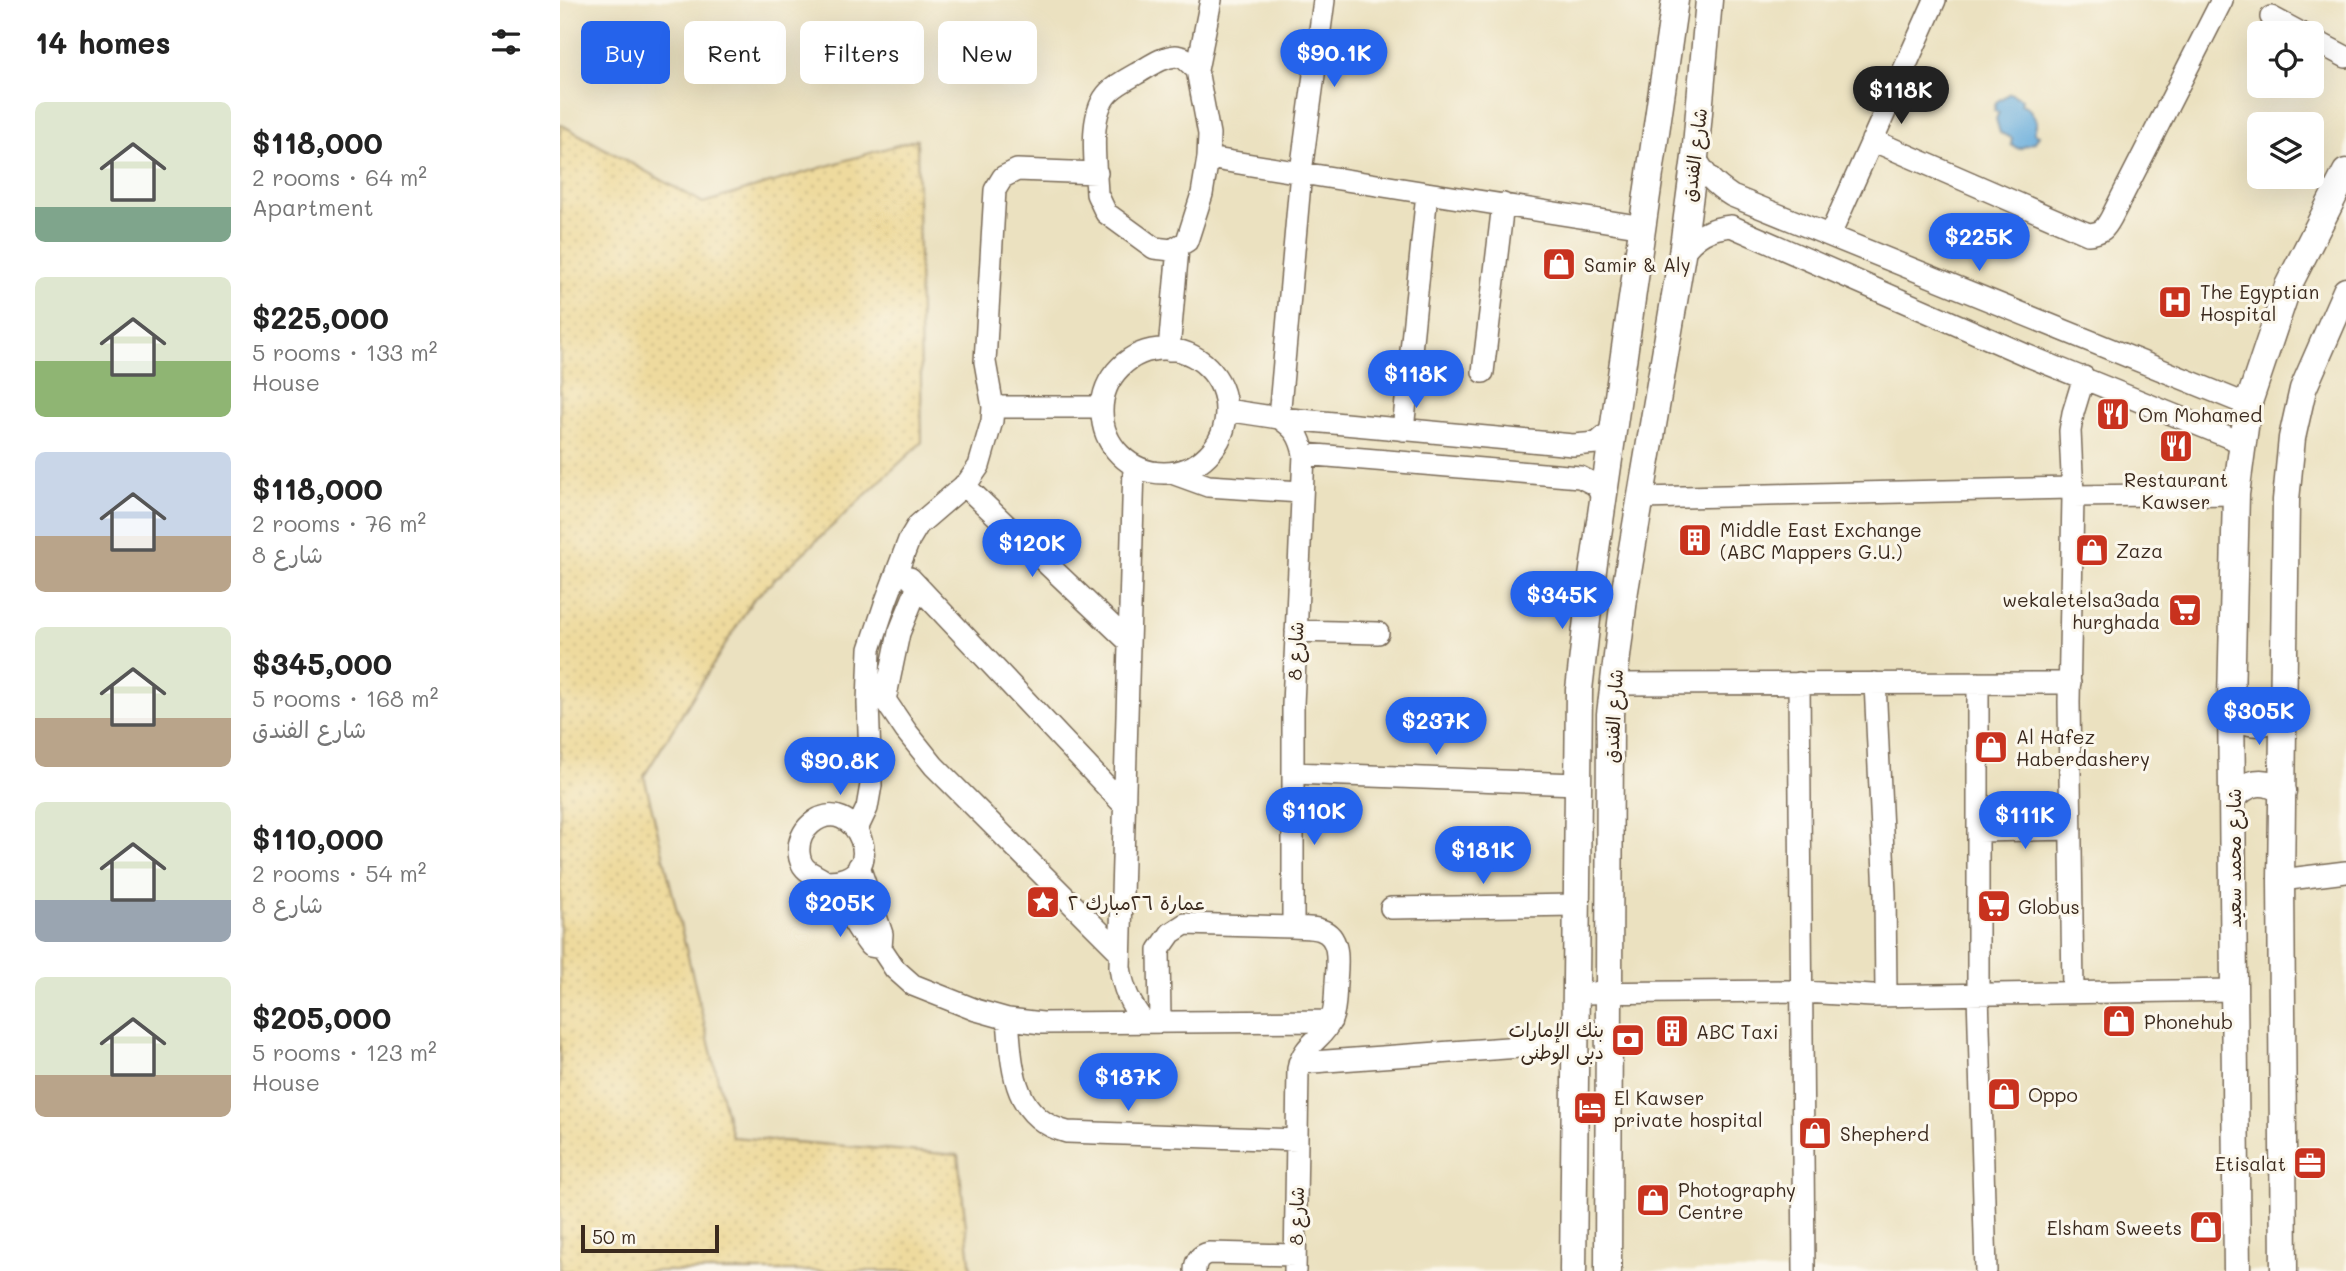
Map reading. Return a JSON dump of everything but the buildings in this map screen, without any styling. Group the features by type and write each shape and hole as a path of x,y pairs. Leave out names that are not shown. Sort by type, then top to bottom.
{"street":[{"path":"1197,70 1184,58 1167,57 1110,91 1096,114 1097,194 1106,214 1154,248 1163,250 1178,248 1186,241 1202,194 1209,134 1197,70 1211,0"},
{"path":"1279,418 1301,172 1324,0"},
{"name":"شارع الفندق","path":"1568,1265 1575,993 1578,690 1675,0"},
{"name":"شارع الفندق","path":"1608,1271 1610,714 1625,590 1682,254 1695,157 1709,0"},
{"path":"1830,235 1935,0"},
{"path":"1872,140 2088,234 2097,233 2105,229 2111,218 2222,0"},
{"path":"2271,17 2278,21"},
{"path":"2324,45 2346,57"},
{"path":"1695,157 1704,173 1732,196 2248,405"},
{"path":"1208,158 1644,227"},
{"path":"857,829 867,808 871,785 868,712 870,649 899,566 918,525 964,485 979,466 992,421 985,362 995,190 1003,177 1017,170 1097,173"},
{"name":"شارع محمد سعيد","path":"2237,1271 2231,710 2236,494 2248,405 2288,286 2346,172"},
{"path":"1403,430 1427,193"},
{"path":"1483,372 1503,204"},
{"path":"1682,254 1691,242 1703,233 1731,226 2026,355 2243,443"},
{"path":"1169,350 1178,248"},
{"path":"2284,1271 2281,880 2286,500 2292,438 2303,389 2346,291"},
{"path":"1155,349 1169,350 1195,358 1212,371 1222,390 1226,410 1224,428 1211,451 1191,468 1172,473 1152,473 1134,466 1116,451 1104,431 1101,407 1106,386 1118,369 1135,356 1155,349"},
{"path":"2073,991 2070,683 2073,492 2070,431 2084,377"},
{"path":"992,407 1101,407"},
{"path":"1226,410 1279,418 1585,446 1597,443 1614,428"},
{"path":"1279,418 1293,427 1301,438 1304,454 1580,477 1596,485 1604,500"},
{"name":"شارع 8","path":"1293,927 1296,631 1304,454"},
{"path":"1134,466 1120,952 1123,985 1130,1005 1152,1022"},
{"path":"1172,473 1208,486 1301,492"},
{"path":"964,485 1129,642"},
{"path":"1642,498 2073,492 2236,494"},
{"path":"899,566 1124,805"},
{"path":"1591,584 1625,590"},
{"path":"918,586 899,633 885,699 933,766 1120,952"},
{"path":"1296,631 1378,633"},
{"path":"1799,683 1804,1271"},
{"path":"1875,683 1885,894 1886,995"},
{"path":"1978,683 1978,993 1986,1271"},
{"path":"1613,684 2070,683"},
{"path":"2231,710 2240,719 2252,724 2276,718 2284,708"},
{"path":"1293,772 1577,784"},
{"path":"2232,799 2250,784 2262,782 2283,791"},
{"path":"828,817 846,820 857,829 862,839 864,851 859,866 851,876 839,881 825,881 813,876 802,864 799,853 802,835 814,822 828,817"},
{"path":"1978,831 2071,829"},
{"path":"859,866 882,934 881,948 895,968 913,985 976,1010 1008,1019 1042,1023 1331,1021"},
{"path":"2281,880 2346,872"},
{"path":"825,881 870,946 881,948"},
{"path":"1391,908 1575,905"},
{"path":"1152,1022 1159,950 1171,933 1185,924 1293,927 1322,930 1333,940 1338,953 1331,1021 1304,1050 1299,1063 1574,1043"},
{"path":"1575,993 1803,992 1886,995 2234,990"},
{"path":"1008,1019 1013,1070 1018,1088 1027,1106 1038,1119 1052,1128 1068,1132 1297,1140"},
{"name":"شارع 8","path":"1295,1263 1299,1063"},
{"path":"1195,1271 1200,1257 1209,1252 1295,1263"}],"sand":[{"path":"560,124 703,203 917,139 922,442 753,600 644,776 732,1137 958,1155 971,1271 560,1271"}],"water":[{"path":"2010,93 2022,99 2021,104 2028,107 2037,121 2034,133 2039,135 2035,142 2019,149 2011,145 2012,138 2000,133 1996,119 1999,112 1994,111 1996,102"}],"place":[{"name":"Samir & Aly","path":"1559,264"},
{"name":"The Egyptian Hospital","path":"2175,302"},
{"name":"Om Mohamed","path":"2113,414"},
{"name":"Restaurant Kawser","path":"2176,446"},
{"name":"Middle East Exchange (ABC Mappers G.U.)","path":"1695,540"},
{"name":"Zaza","path":"2092,550"},
{"name":"wekaletelsa3ada hurghada","path":"2185,610"},
{"name":"Al Hafez Haberdashery","path":"1991,747"},
{"name":"عمارة ٢٦مبارك ٢","path":"1043,902"},
{"name":"Globus","path":"1994,906"},
{"name":"Phonehub","path":"2119,1021"},
{"name":"ABC Taxi","path":"1672,1031"},
{"name":"بنك الإمارات دبى الوطنى","path":"1628,1040"},
{"name":"Oppo","path":"2004,1094"},
{"name":"El Kawser private hospital","path":"1590,1108"},
{"name":"Shepherd","path":"1815,1133"},
{"name":"Etisalat","path":"2310,1163"},
{"name":"Photography Centre","path":"1653,1200"},
{"name":"Elsham Sweets","path":"2206,1227"}]}
